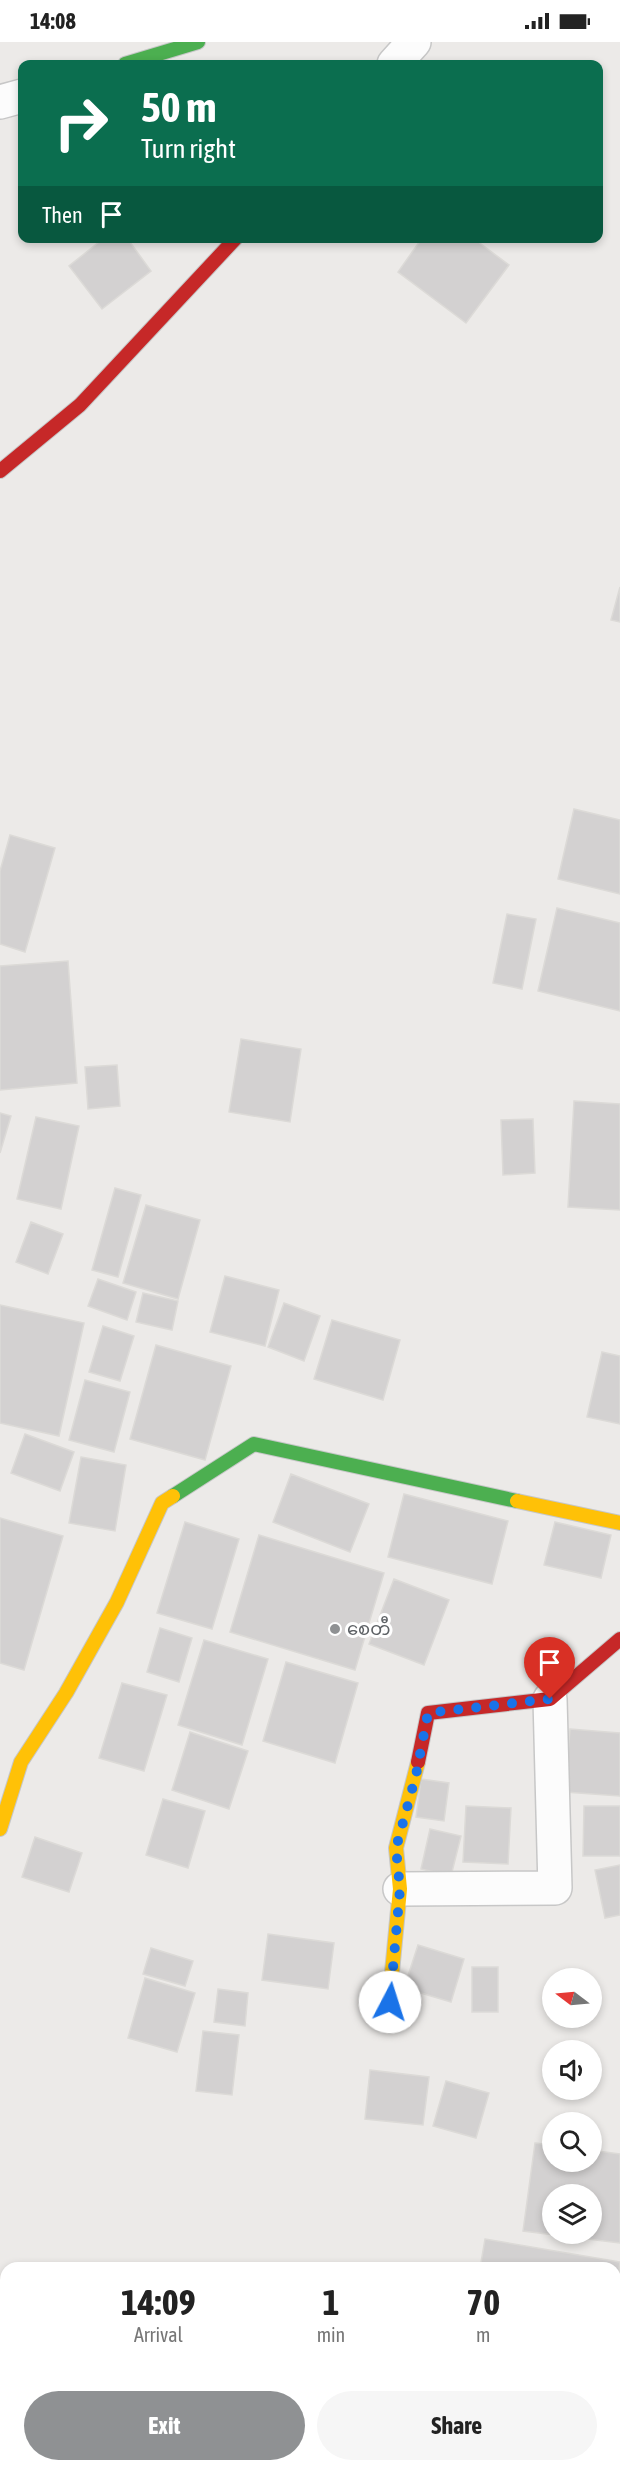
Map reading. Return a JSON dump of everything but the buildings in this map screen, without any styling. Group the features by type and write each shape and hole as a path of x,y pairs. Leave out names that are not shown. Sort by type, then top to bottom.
{"street":[{"path":"137,60 198,42"},
{"path":"398,60 414,42"},
{"path":"0,102 18,97"},
{"path":"0,471 80,405 231,243"},
{"path":"0,1829 21,1762 66,1693 117,1602 162,1503 254,1444 620,1523"},
{"path":"387,2024 400,1889 396,1848 416,1775 428,1713 550,1699 620,1640"},
{"path":"400,1889 555,1888 550,1699"}],"traffic: fast":[{"path":"138,60 198,42"},
{"path":"173,1496 254,1444 517,1501"}],"traffic: slow":[{"path":"0,1829 21,1762 66,1693 117,1602 162,1503 173,1496"},
{"path":"517,1501 620,1523"},
{"path":"387,2024 400,1889 396,1848 418,1762"}],"traffic: jam":[{"path":"0,471 80,405 231,243"},
{"path":"418,1762 428,1713 550,1699 620,1639"}],"place":[{"name":"စေတီ","path":"335,1629"}],"route":[{"path":"390,2002 400,1889 396,1848 416,1775 428,1713 550,1699"}]}
